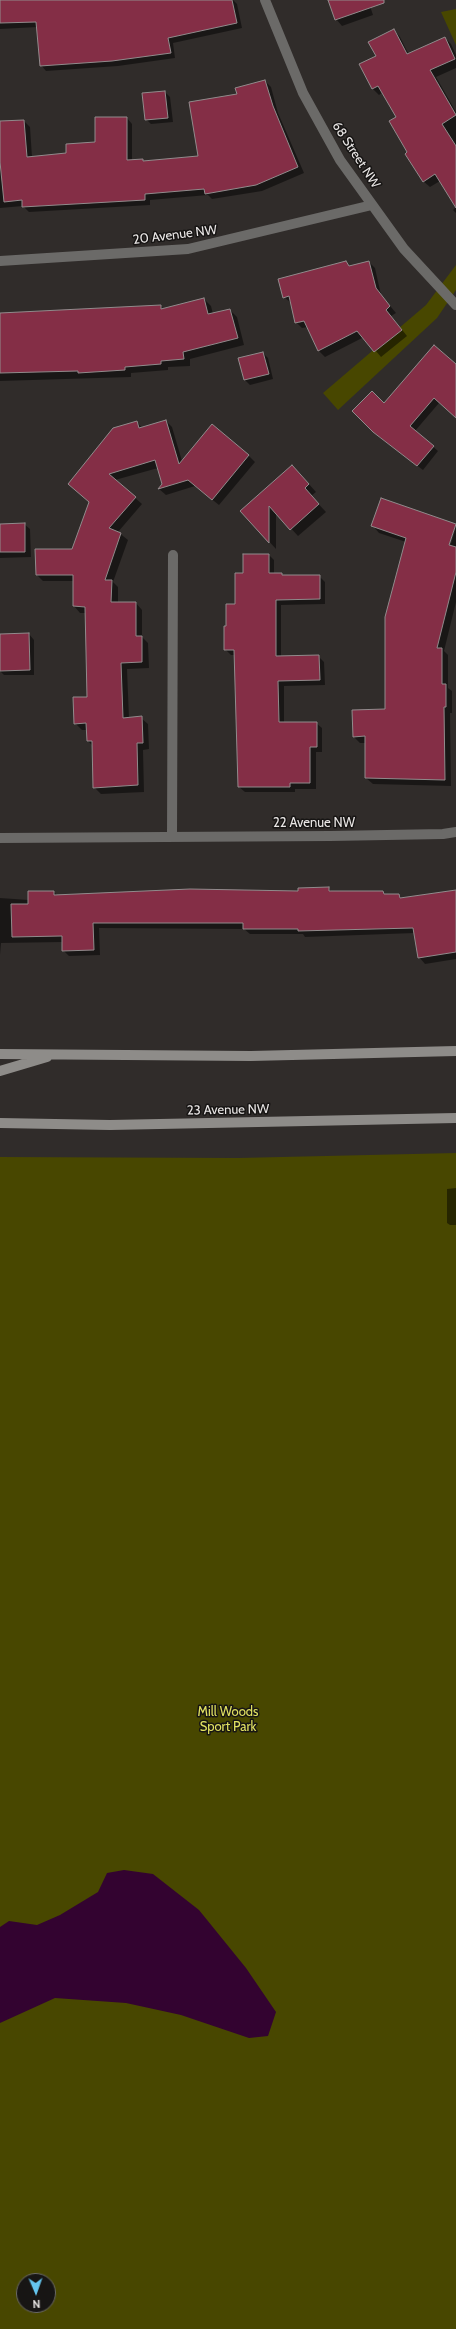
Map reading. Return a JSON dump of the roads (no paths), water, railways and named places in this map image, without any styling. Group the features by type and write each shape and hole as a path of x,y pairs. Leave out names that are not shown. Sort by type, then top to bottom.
{"main road":[{"path":"0,1054 251,1056 456,1051"},
{"path":"0,1071 58,1054"},
{"name":"23 Avenue NW","path":"0,1123 157,1124 456,1118"}],"street":[{"name":"68 Street NW","path":"265,0 303,93 340,160 372,205 424,272 456,305"},
{"name":"20 Avenue NW","path":"0,261 188,249 372,205"},
{"path":"172,837 173,555"},
{"name":"22 Avenue NW","path":"0,838 443,834 456,832"}],"park label":[{"name":"Mill Woods Sport Park","path":"228,1720"}]}
